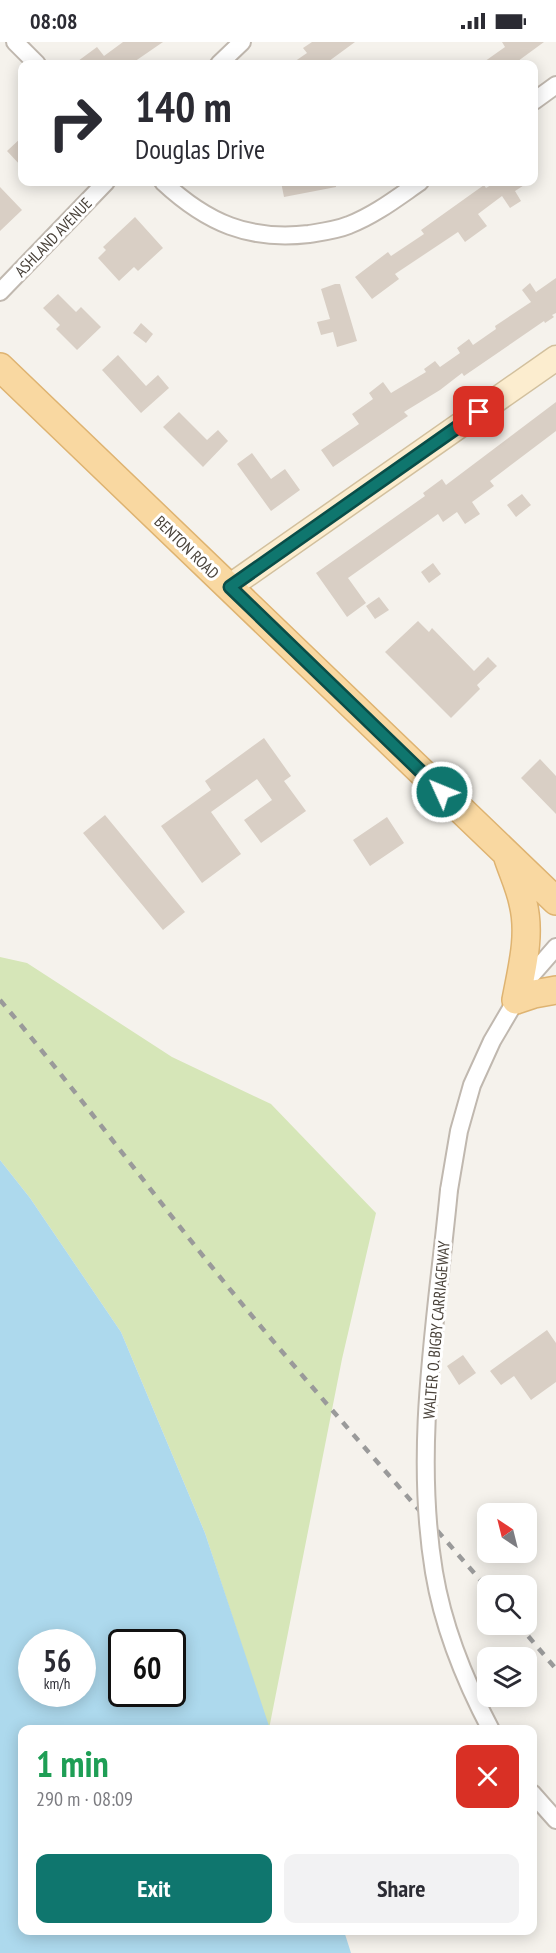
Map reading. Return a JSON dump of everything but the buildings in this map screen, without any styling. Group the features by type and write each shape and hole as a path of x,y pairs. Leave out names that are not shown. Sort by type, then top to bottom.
{"main road":[{"name":"BENTON ROAD","path":"0,368 556,901"},
{"path":"506,853 523,904 526,924 525,950 516,1000 556,990"}],"street":[{"path":"15,42 33,60"},
{"path":"223,60 242,42"},
{"path":"538,98 556,85"},
{"name":"ASHLAND AVENUE","path":"0,292 102,186"},
{"path":"167,186 182,199 215,220 253,234 274,236 312,233 349,225 381,208 414,186"},
{"path":"230,587 556,358"},
{"name":"WALTER O. BIGBY CARRIAGEWAY","path":"489,1725 461,1666 434,1574 426,1494 429,1392 449,1190 459,1131 472,1086 492,1041 529,978 556,947"},
{"path":"537,1799 556,1820"}],"green space":[{"path":"0,957 27,963 172,1057 271,1104 376,1213 342,1359 270,1725 268,1725 205,1533 121,1332 30,1198 0,1160"}],"water":[{"path":"0,1160 30,1198 121,1332 205,1533 269,1725 18,1725 18,1935 345,1935 351,1953 0,1953"}],"railway":[{"path":"0,1000 238,1299 477,1576"},
{"path":"527,1635 556,1669"}],"route":[{"path":"442,792 230,587 479,412"}]}
